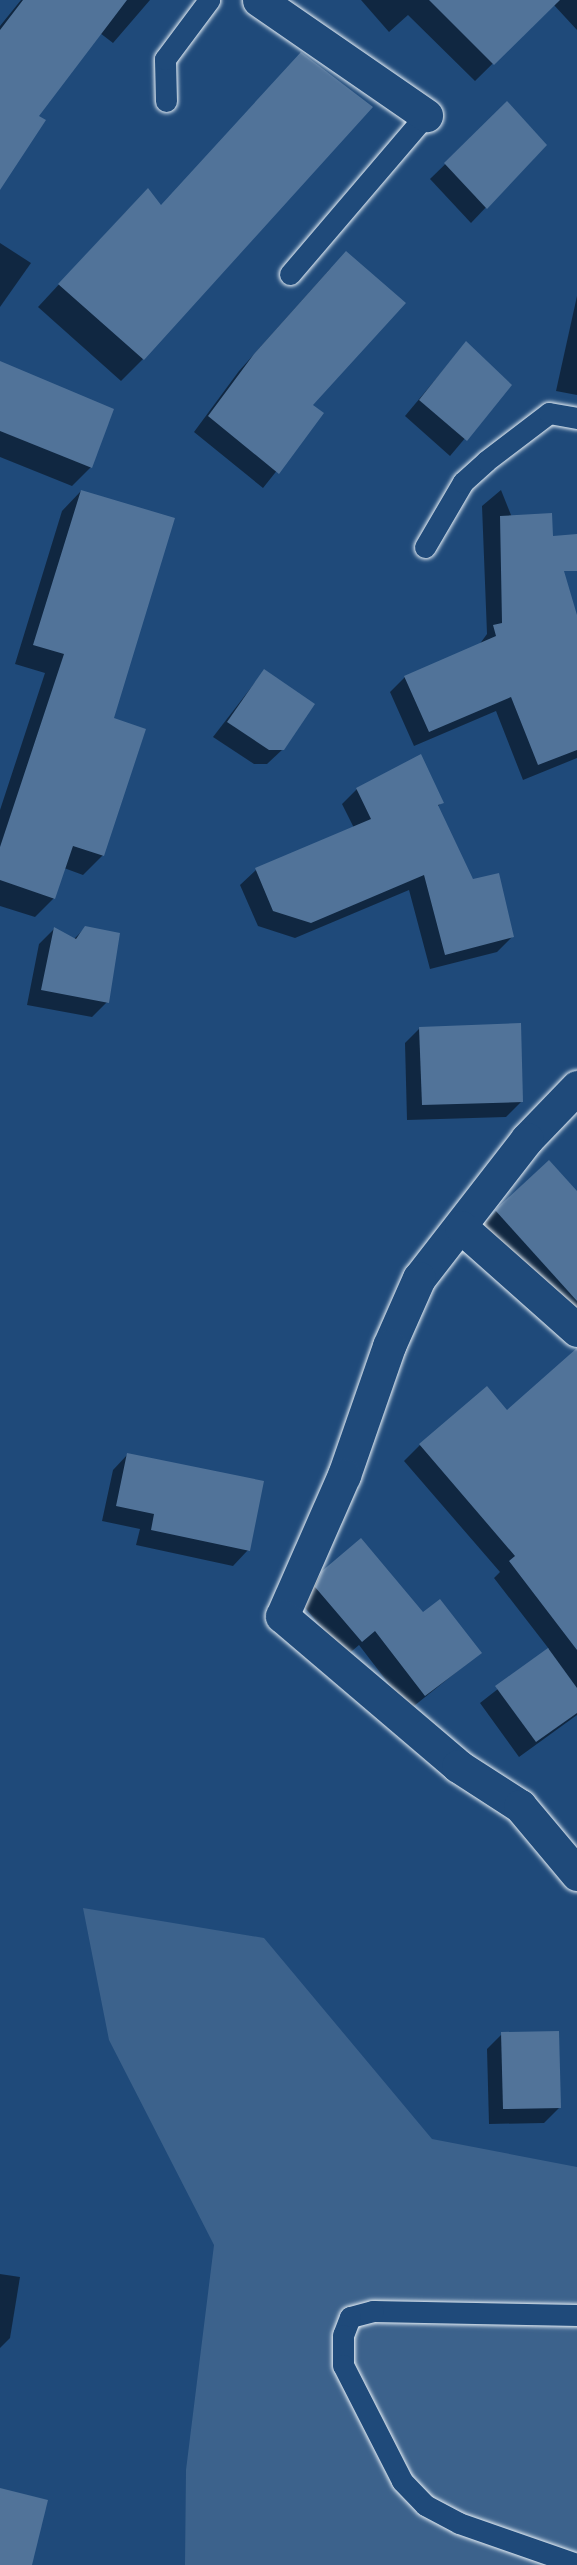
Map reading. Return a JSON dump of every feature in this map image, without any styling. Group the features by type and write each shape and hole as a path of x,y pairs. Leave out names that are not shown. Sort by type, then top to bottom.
{"street":[{"path":"259,0 426,115"},
{"path":"577,1087 527,1139 461,1227 419,1278 388,1346 344,1475 282,1616 458,1766 520,1806 577,1874"},
{"path":"461,1227 577,1330"}],"lane":[{"path":"166,101 165,59 209,0"},
{"path":"290,274 426,115"},
{"path":"424,547 463,483 486,461 549,413 577,418"},
{"path":"577,2315 373,2311 350,2317 343,2335 343,2365 402,2481 425,2505 459,2523 577,2564"}],"shaded area":[{"path":"83,1908 264,1938 432,2139 577,2167 577,2565 185,2565 186,2470 214,2245 109,2040"}],"building":[{"path":"23,0 127,0 39,116 46,120 0,190 0,30"},
{"path":"429,0 560,0 494,65"},
{"path":"301,52 373,107 144,360 58,284 148,188 161,205"},
{"path":"507,101 547,145 487,209 444,163"},
{"path":"346,251 406,303 313,405 324,413 279,474 208,416 254,354"},
{"path":"466,341 512,385 467,441 419,400"},
{"path":"0,361 114,409 92,468 0,431"},
{"path":"81,490 175,518 114,718 146,729 104,856 73,846 55,899 0,880 0,847 64,654 33,645"},
{"path":"552,513 553,536 577,534 577,571 564,571 577,615 577,750 538,765 511,697 429,732 404,676 496,636 493,625 502,623 500,516"},
{"path":"264,669 315,704 284,750 269,750 227,722"},
{"path":"421,754 444,803 438,805 473,879 499,873 514,937 445,955 424,875 311,923 273,911 255,868 371,819 356,788"},
{"path":"85,926 120,933 109,1003 41,990 54,927 76,939"},
{"path":"521,1023 523,1102 422,1105 419,1027"},
{"path":"549,1160 577,1191 577,1301 495,1210"},
{"path":"577,1348 577,1650 509,1561 515,1556 419,1444 487,1386 507,1410"},
{"path":"127,1453 264,1481 250,1551 151,1530 154,1514 116,1506"},
{"path":"361,1538 423,1612 440,1599 482,1653 425,1696 375,1631 362,1642 315,1587 322,1571"},
{"path":"548,1648 577,1688 577,1713 536,1742 495,1686"},
{"path":"559,2031 561,2108 503,2109 501,2032"},
{"path":"0,2488 48,2500 32,2565 0,2565"}]}
